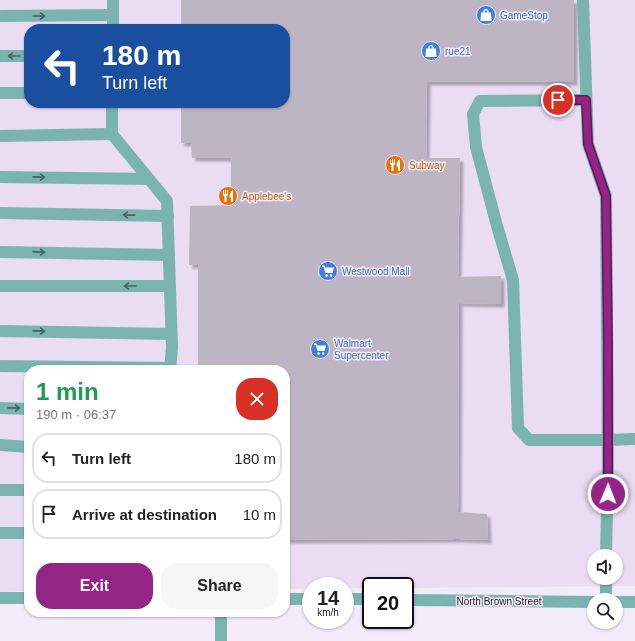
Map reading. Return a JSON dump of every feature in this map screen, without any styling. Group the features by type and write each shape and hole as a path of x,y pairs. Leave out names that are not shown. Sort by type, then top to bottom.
{"street":[{"path":"112,24 113,0"},
{"path":"583,0 588,144 606,196 608,440 606,549"},
{"path":"0,16 113,15"},
{"path":"0,56 24,56"},
{"path":"0,93 24,93"},
{"path":"586,100 480,101 472,114 476,147 513,280 518,428 529,440 635,439"},
{"path":"112,108 112,134 167,201 171,365"},
{"path":"0,136 112,134"},
{"path":"0,177 149,179"},
{"path":"0,213 168,216"},
{"path":"0,252 169,255"},
{"path":"0,286 169,286"},
{"path":"0,331 171,334"},
{"path":"0,366 24,366"},
{"path":"0,408 24,409"},
{"path":"0,445 24,446"},
{"path":"0,490 24,490"},
{"path":"0,533 24,533"},
{"path":"0,598 24,598"},
{"path":"290,599 302,599"},
{"name":"North Brown Street","path":"414,600 587,602"},
{"path":"623,602 635,602"},
{"path":"221,617 221,641"}],"shaded area":[{"path":"0,0 635,0 635,586 414,588 414,577 362,577 362,588 354,588 354,577 302,577 302,589 290,589 290,365 24,365 24,591 0,592"}],"building":[{"name":"Westwood Mall","path":"181,0 574,0 574,82 427,82 426,158 460,158 458,277 501,276 501,304 459,303 458,512 487,514 488,540 290,540 290,365 198,365 198,265 189,265 190,206 231,205 231,158 192,158 191,143 181,143 181,108 290,108 290,24 181,24"}],"place":[{"name":"GameStop","path":"486,15"},
{"name":"rue21","path":"431,51"},
{"name":"Subway","path":"395,165"},
{"name":"Applebee's","path":"228,196"},
{"name":"Westwood Mall","path":"328,271"},
{"name":"Walmart Supercenter","path":"320,349"}],"route":[{"path":"558,100 586,100 588,144 606,196 608,494"}]}
